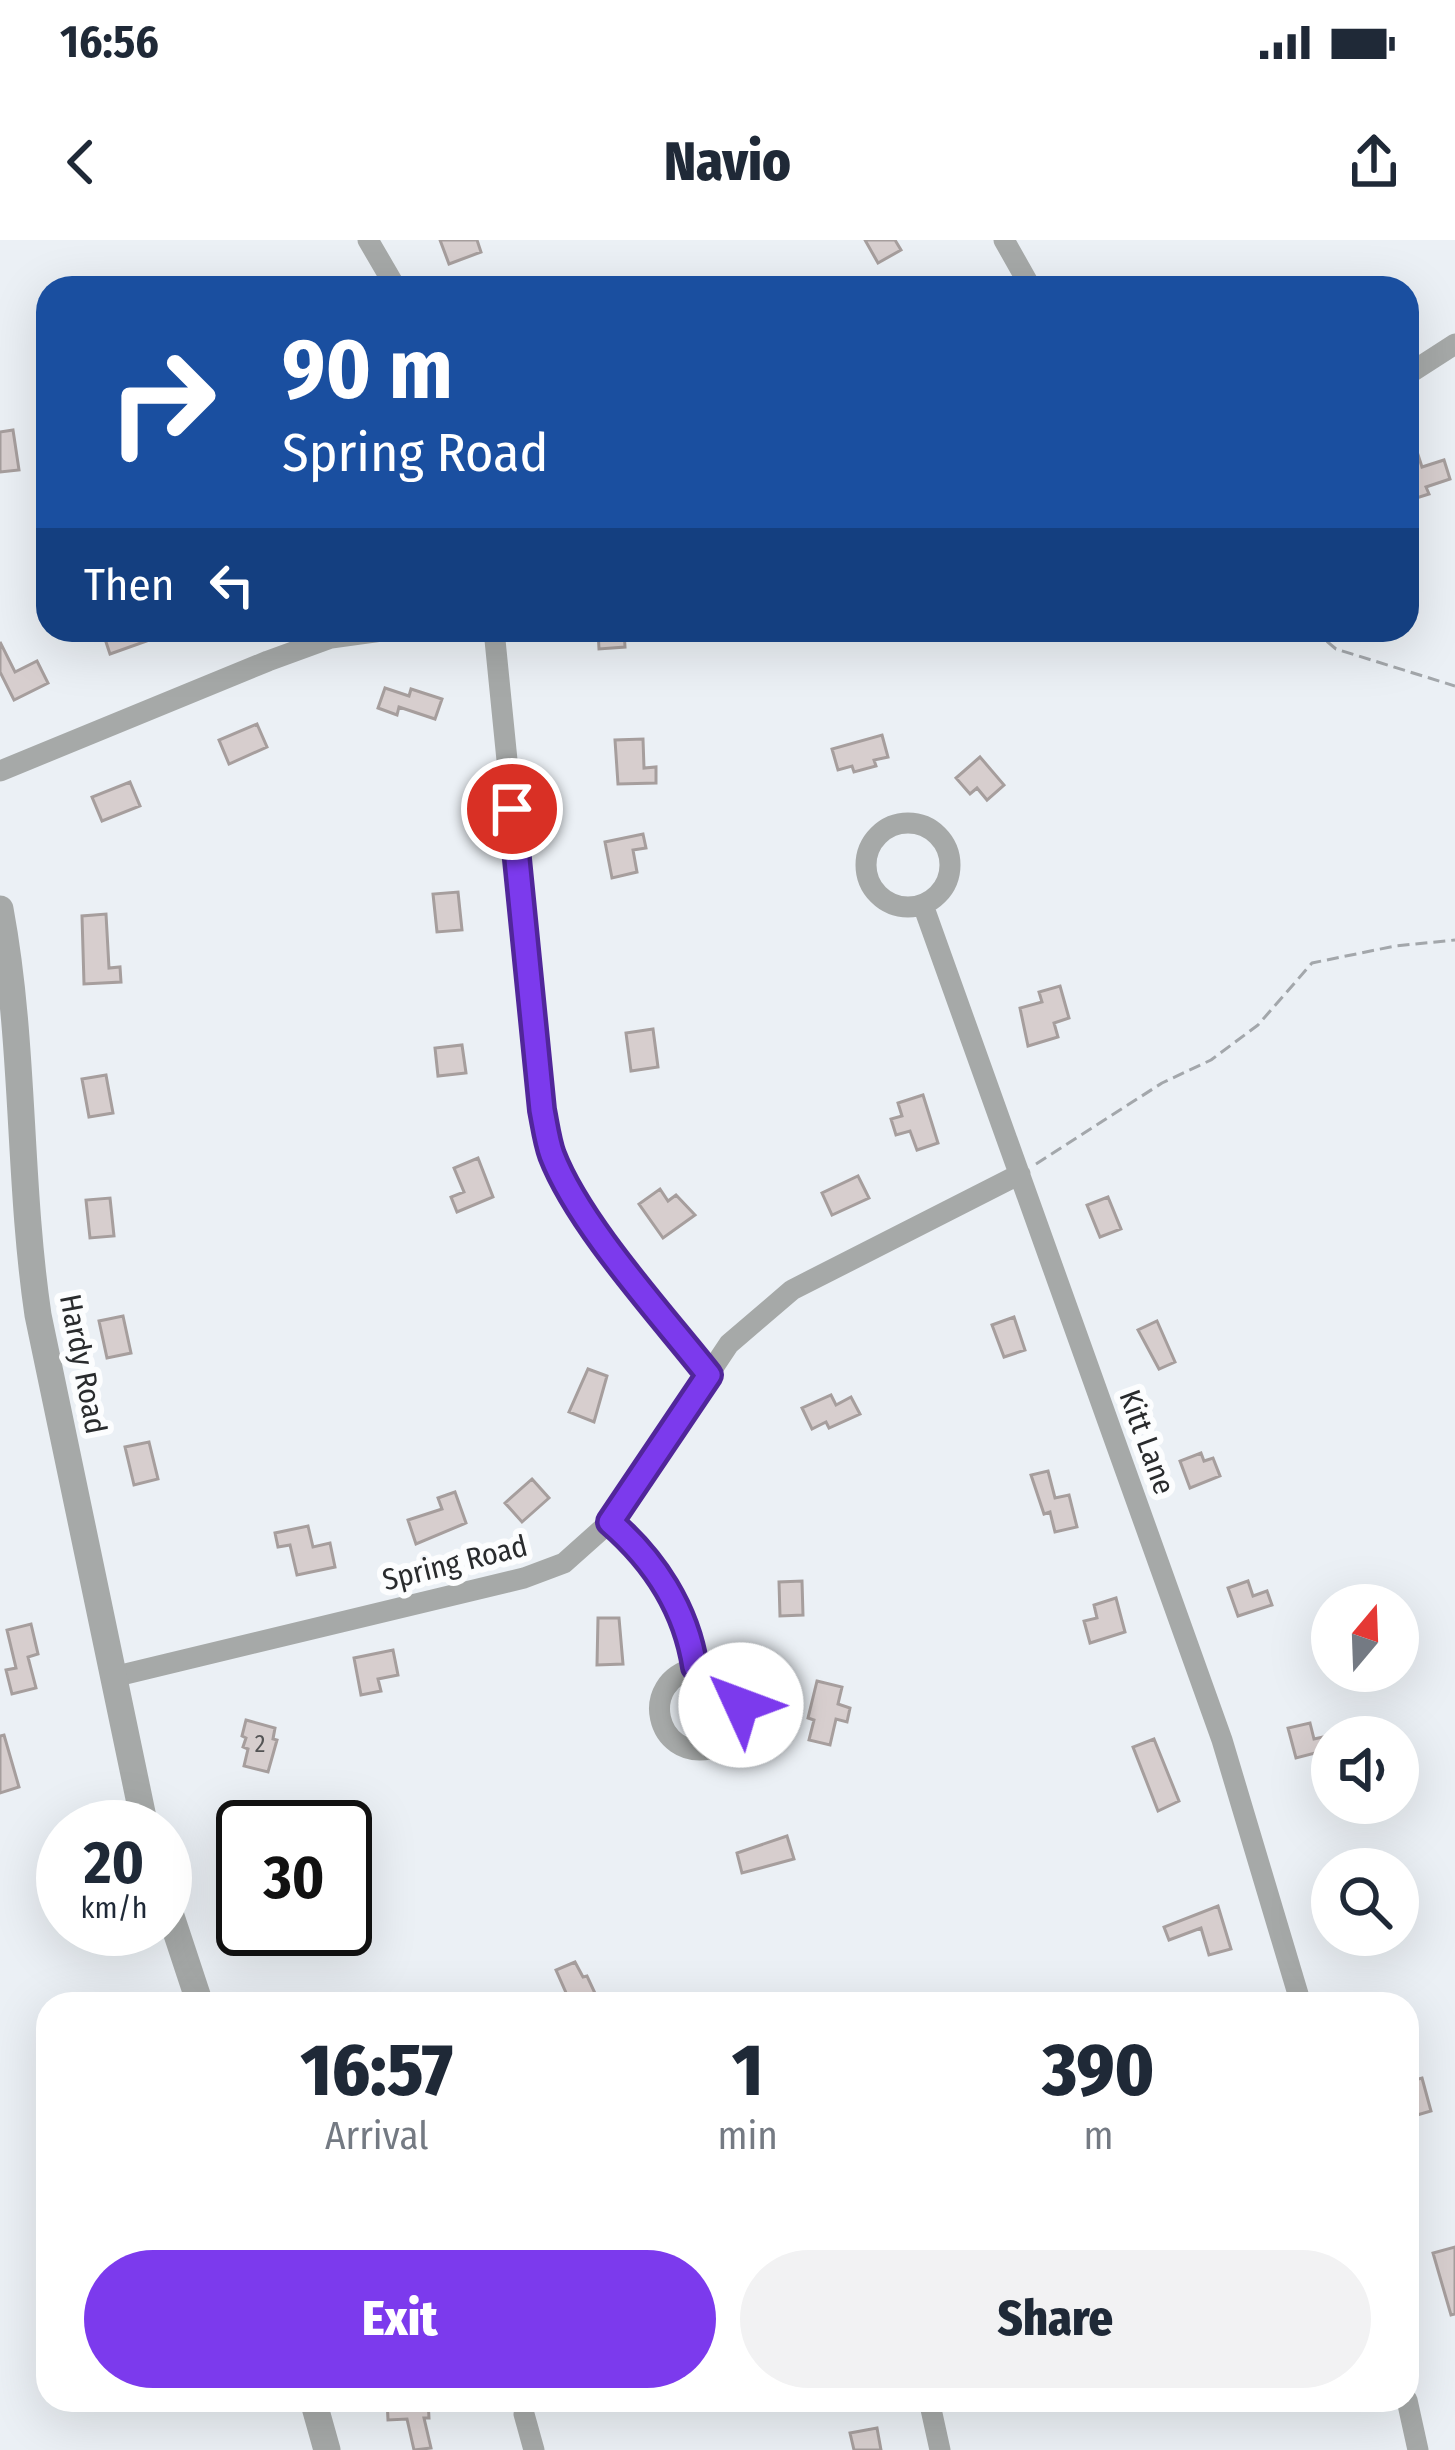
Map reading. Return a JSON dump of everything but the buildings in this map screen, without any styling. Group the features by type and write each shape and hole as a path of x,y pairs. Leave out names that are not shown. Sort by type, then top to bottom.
{"street":[{"path":"368,240 389,276"},
{"path":"1004,240 1024,276"},
{"path":"1419,367 1455,344"},
{"path":"0,771 320,642"},
{"path":"495,642 550,1151 591,1223 709,1375"},
{"name":"Kitt Lane","path":"923,904 1222,1740 1297,1992"},
{"name":"Hardy Road","path":"0,908 22,1087 29,1253 139,1800"},
{"name":"Spring Road","path":"113,1677 544,1572 583,1550 610,1522 743,1329 792,1290 1020,1174"},
{"path":"610,1522 656,1567 689,1639 695,1667"},
{"path":"184,1956 196,1992"},
{"path":"317,2412 326,2450"},
{"path":"931,2412 940,2450"},
{"path":"1410,2412 1418,2450"},
{"path":"524,2414 534,2450"}],"path":[{"path":"1327,642 1336,649 1455,686"},
{"path":"1020,1174 1162,1083 1211,1060 1258,1025 1312,963 1395,946 1455,940"}],"route":[{"path":"512,809 550,1151 591,1223 709,1375 610,1522 656,1567 689,1639 695,1667 726,1676 737,1689 741,1705"}]}
